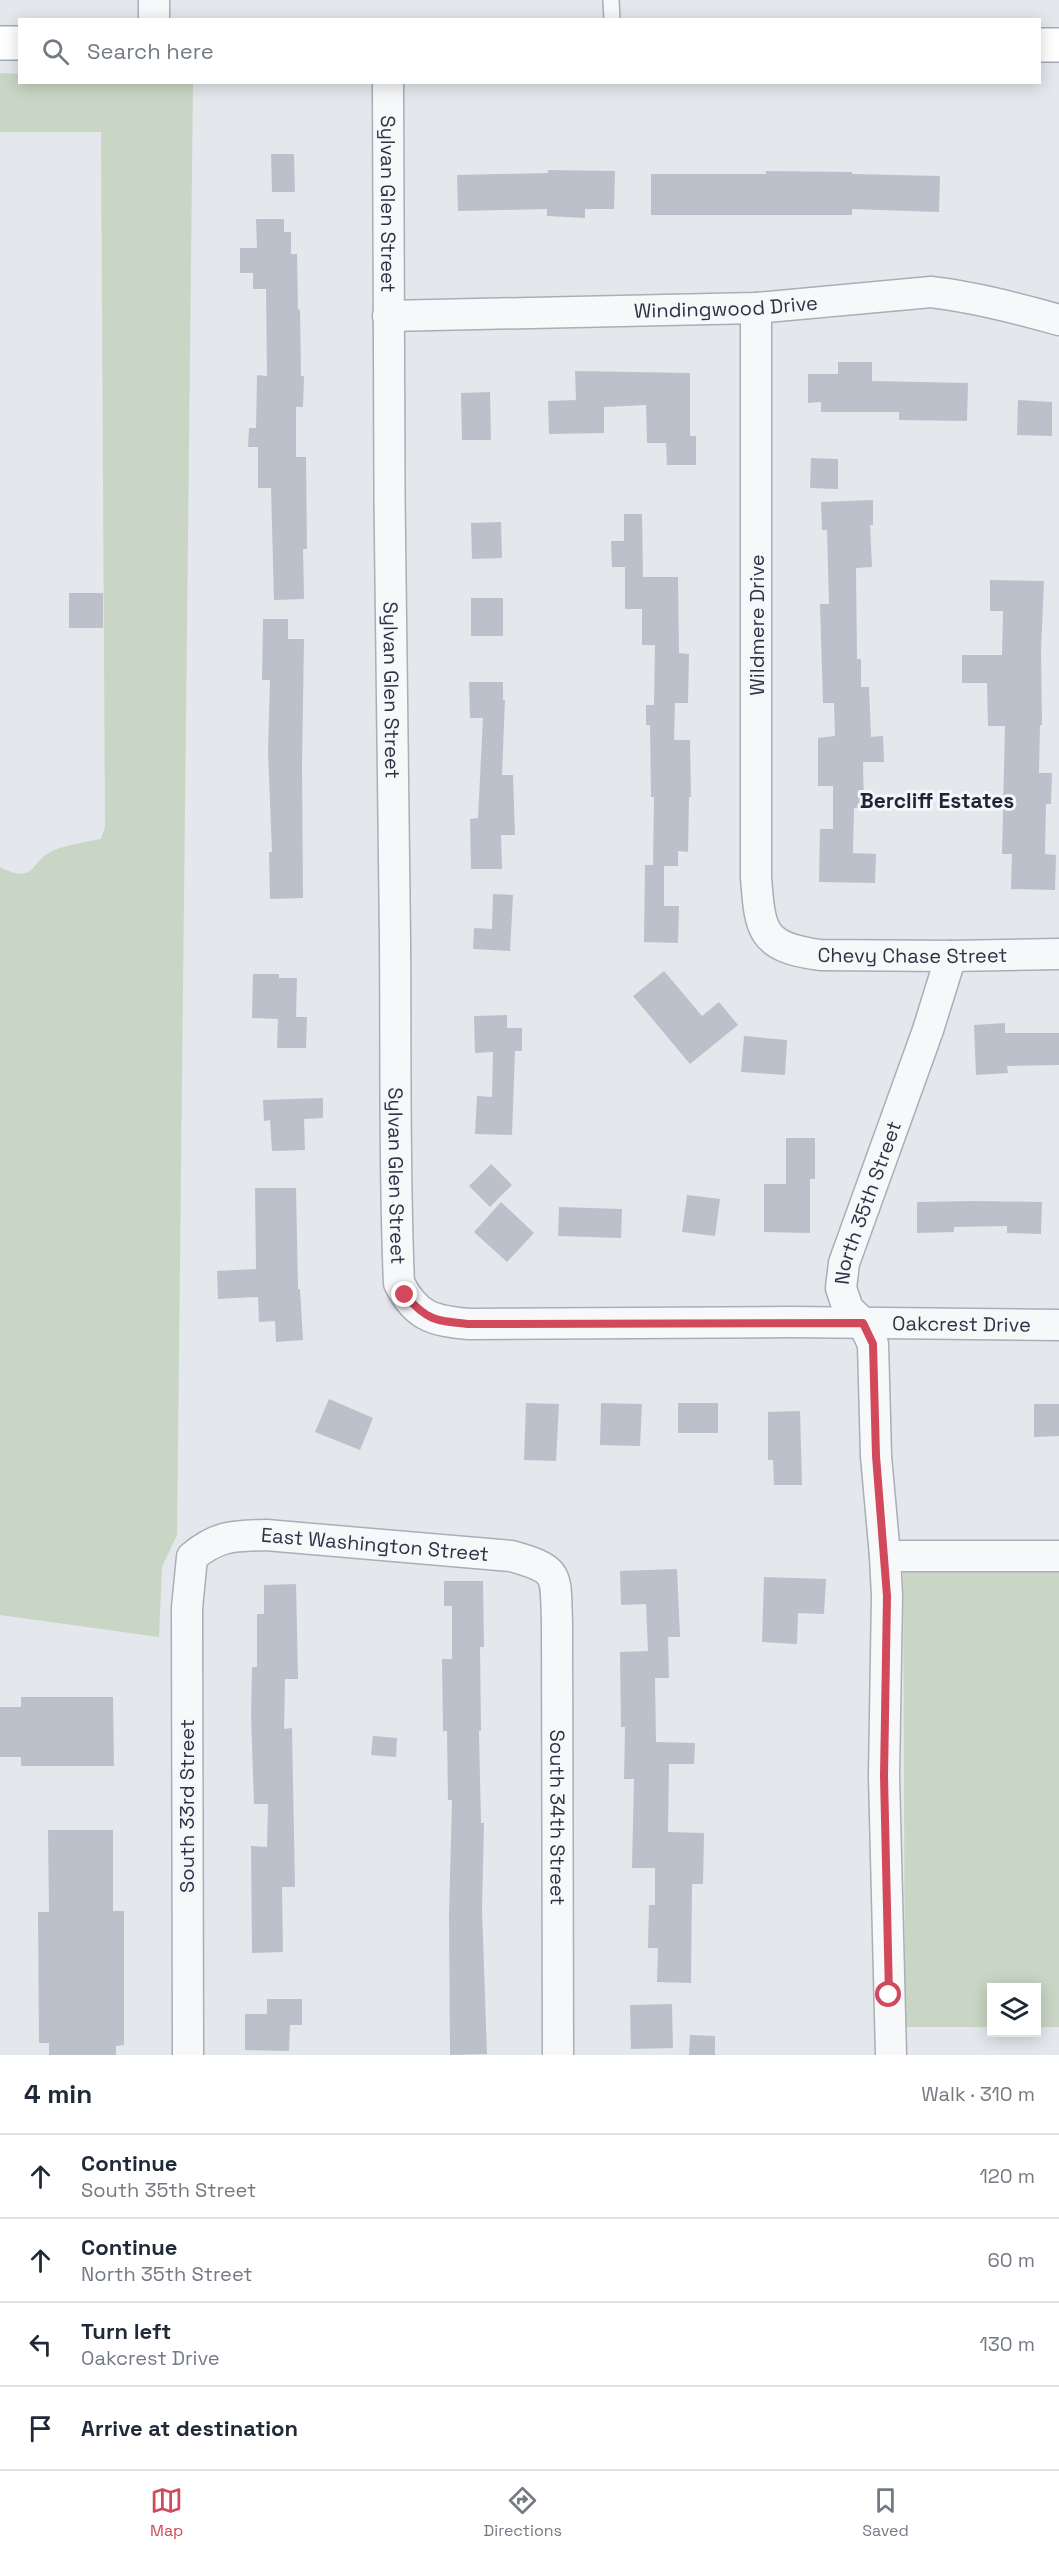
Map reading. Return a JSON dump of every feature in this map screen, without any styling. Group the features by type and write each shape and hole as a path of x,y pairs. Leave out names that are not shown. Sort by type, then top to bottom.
{"main road":[{"path":"0,43 18,43"},
{"path":"1041,45 1059,45"}],"street":[{"path":"154,0 154,18"},
{"name":"Sylvan Glen Street","path":"388,84 388,316 396,1044 395,1174 399,1283 405,1295"},
{"name":"Windingwood Drive","path":"388,316 756,308 931,292 959,296 1059,320"},
{"name":"Wildmere Drive","path":"756,308 756,877 762,928 771,938"},
{"name":"Chevy Chase Street","path":"771,938 798,952 820,955 1059,954"},
{"name":"North 35th Street","path":"891,2055 884,1776 887,1596 876,1456 873,1344 863,1323 848,1309 841,1288 844,1263 928,1030 951,956"},
{"name":"Oakcrest Drive","path":"405,1295 420,1313 441,1321 469,1324 1059,1325"},
{"name":"East Washington Street","path":"192,1557 207,1544 228,1536 266,1535 511,1556 540,1564 552,1573 556,1580"},
{"path":"885,1556 1059,1556"},
{"name":"South 33rd Street","path":"189,2055 187,1619 192,1557"},
{"name":"South 34th Street","path":"556,1580 558,2055"}],"lane":[{"path":"612,0 612,18"}],"green space":[{"path":"0,73 18,74 18,84 193,84 177,1535 162,1567 159,1637 0,1615 0,867 21,874 27,873 46,854 72,845 101,839 105,827 101,132 0,132"},
{"path":"903,1562 1059,1562 1059,2027 1041,2027 1041,1983 987,1983 987,2027 905,2027"}],"building":[{"path":"271,154 294,154 295,192 272,192"},
{"path":"548,170 615,171 614,209 585,209 585,218 547,216 547,209 458,211 457,175 548,173"},
{"path":"766,171 940,176 939,212 852,209 852,215 651,215 651,174 766,174"},
{"path":"256,219 284,219 284,232 291,232 291,254 297,254 301,376 304,376 303,407 296,407 296,457 306,457 307,549 303,549 304,599 274,600 271,488 258,488 258,447 248,447 249,428 256,428 257,375 267,376 266,289 253,289 253,273 240,273 240,248 257,248"},
{"path":"838,362 872,362 872,381 968,383 967,421 899,420 899,412 821,412 821,402 808,403 808,374 838,374"},
{"path":"575,371 690,373 690,436 696,436 696,465 667,465 666,443 647,443 646,405 604,407 604,433 549,434 548,401 576,400"},
{"path":"490,392 491,440 462,440 461,393"},
{"path":"1018,400 1052,402 1052,436 1017,435"},
{"path":"811,458 838,459 838,489 810,488"},
{"path":"873,500 873,525 870,525 872,567 856,568 857,659 861,659 861,687 869,687 871,737 883,736 884,762 863,762 864,808 854,808 853,853 876,854 875,883 819,882 820,829 833,829 833,786 818,786 818,738 835,736 834,703 823,703 820,604 829,604 827,530 822,530 821,502"},
{"path":"624,514 642,514 643,577 678,577 679,653 689,654 688,703 675,703 674,740 690,740 691,797 689,797 688,852 678,851 678,866 664,866 664,906 679,906 678,943 644,942 645,865 653,865 654,797 651,797 650,725 646,725 646,705 654,705 655,645 642,645 642,609 625,609 625,567 612,567 611,541 624,541"},
{"path":"501,522 502,558 472,559 471,523"},
{"path":"990,580 1044,581 1039,773 1052,773 1051,804 1046,804 1045,854 1056,855 1055,890 1011,889 1012,854 1002,854 1005,726 988,726 987,683 962,683 962,655 1002,655 1003,611 990,611"},
{"path":"69,593 103,593 103,628 69,628"},
{"path":"471,598 503,598 503,636 471,636"},
{"path":"263,619 288,619 288,639 304,639 303,898 270,899 269,852 272,852 268,752 270,680 262,680"},
{"path":"469,682 503,682 503,700 505,700 502,775 513,775 515,835 501,835 502,869 471,869 470,819 478,818 483,718 470,718"},
{"path":"493,894 513,895 510,951 473,949 474,928 492,929"},
{"path":"664,971 702,1016 719,1002 738,1025 690,1064 633,996"},
{"path":"253,974 279,974 279,978 297,978 296,1017 307,1017 306,1048 277,1048 278,1019 252,1018"},
{"path":"507,1015 507,1028 522,1028 522,1051 515,1051 512,1135 475,1134 477,1096 492,1097 493,1052 475,1053 474,1016"},
{"path":"1005,1023 1005,1033 1059,1033 1059,1065 1007,1066 1008,1073 976,1075 974,1025"},
{"path":"744,1036 787,1040 785,1075 741,1072"},
{"path":"323,1098 323,1118 304,1119 305,1150 272,1151 270,1120 264,1121 263,1100"},
{"path":"786,1138 815,1138 815,1179 810,1179 810,1233 764,1232 764,1184 786,1184"},
{"path":"491,1164 512,1185 490,1207 469,1186"},
{"path":"255,1188 296,1188 298,1289 300,1289 303,1340 276,1342 275,1321 259,1322 258,1297 218,1299 217,1271 256,1269"},
{"path":"687,1195 720,1199 715,1236 682,1232"},
{"path":"501,1202 534,1233 507,1262 474,1232"},
{"path":"917,1202 1042,1202 1041,1234 1007,1233 1007,1226 954,1227 954,1232 917,1233"},
{"path":"559,1207 622,1209 621,1238 558,1236"},
{"path":"329,1399 373,1418 360,1450 315,1432"},
{"path":"526,1403 559,1404 556,1461 524,1460"},
{"path":"601,1403 642,1404 640,1446 600,1445"},
{"path":"678,1403 718,1403 718,1433 678,1433"},
{"path":"1034,1404 1059,1404 1059,1436 1034,1437"},
{"path":"800,1411 802,1485 774,1485 773,1460 768,1460 768,1412"},
{"path":"677,1569 680,1637 668,1637 669,1678 655,1678 656,1742 695,1743 694,1764 669,1764 668,1832 704,1833 703,1884 692,1884 691,1983 657,1982 658,1948 648,1948 649,1905 655,1905 655,1868 632,1868 634,1779 624,1779 625,1727 621,1727 620,1652 648,1651 646,1604 621,1605 620,1571"},
{"path":"764,1577 826,1579 824,1614 798,1613 797,1644 762,1642"},
{"path":"444,1581 483,1581 484,1647 480,1647 481,1731 479,1731 481,1823 484,1823 482,1909 487,2054 450,2055 449,1916 452,1800 448,1800 447,1731 443,1731 442,1659 452,1659 452,1606 444,1606"},
{"path":"296,1584 298,1679 285,1679 284,1729 292,1728 295,1887 282,1887 283,1952 252,1953 251,1846 267,1847 268,1804 254,1804 251,1715 252,1667 257,1667 257,1614 264,1614 264,1585"},
{"path":"21,1697 113,1697 114,1766 21,1766 21,1757 0,1757 0,1707 21,1707"},
{"path":"373,1736 397,1738 396,1757 371,1755"},
{"path":"48,1830 113,1830 113,1911 124,1911 124,2045 116,2046 116,2055 49,2055 49,2043 39,2043 38,1912 49,1912"},
{"path":"267,1999 302,1999 302,2025 290,2025 289,2051 245,2050 245,2014 267,2014"},
{"path":"672,2004 673,2048 631,2049 630,2005"},
{"path":"690,2035 715,2036 715,2055 689,2055"}],"district":[{"name":"Bercliff Estates","path":"937,801"}],"route":[{"path":"405,1295 420,1313 441,1321 469,1324 863,1323 873,1344 876,1456 887,1596 884,1776 889,1995"}]}
